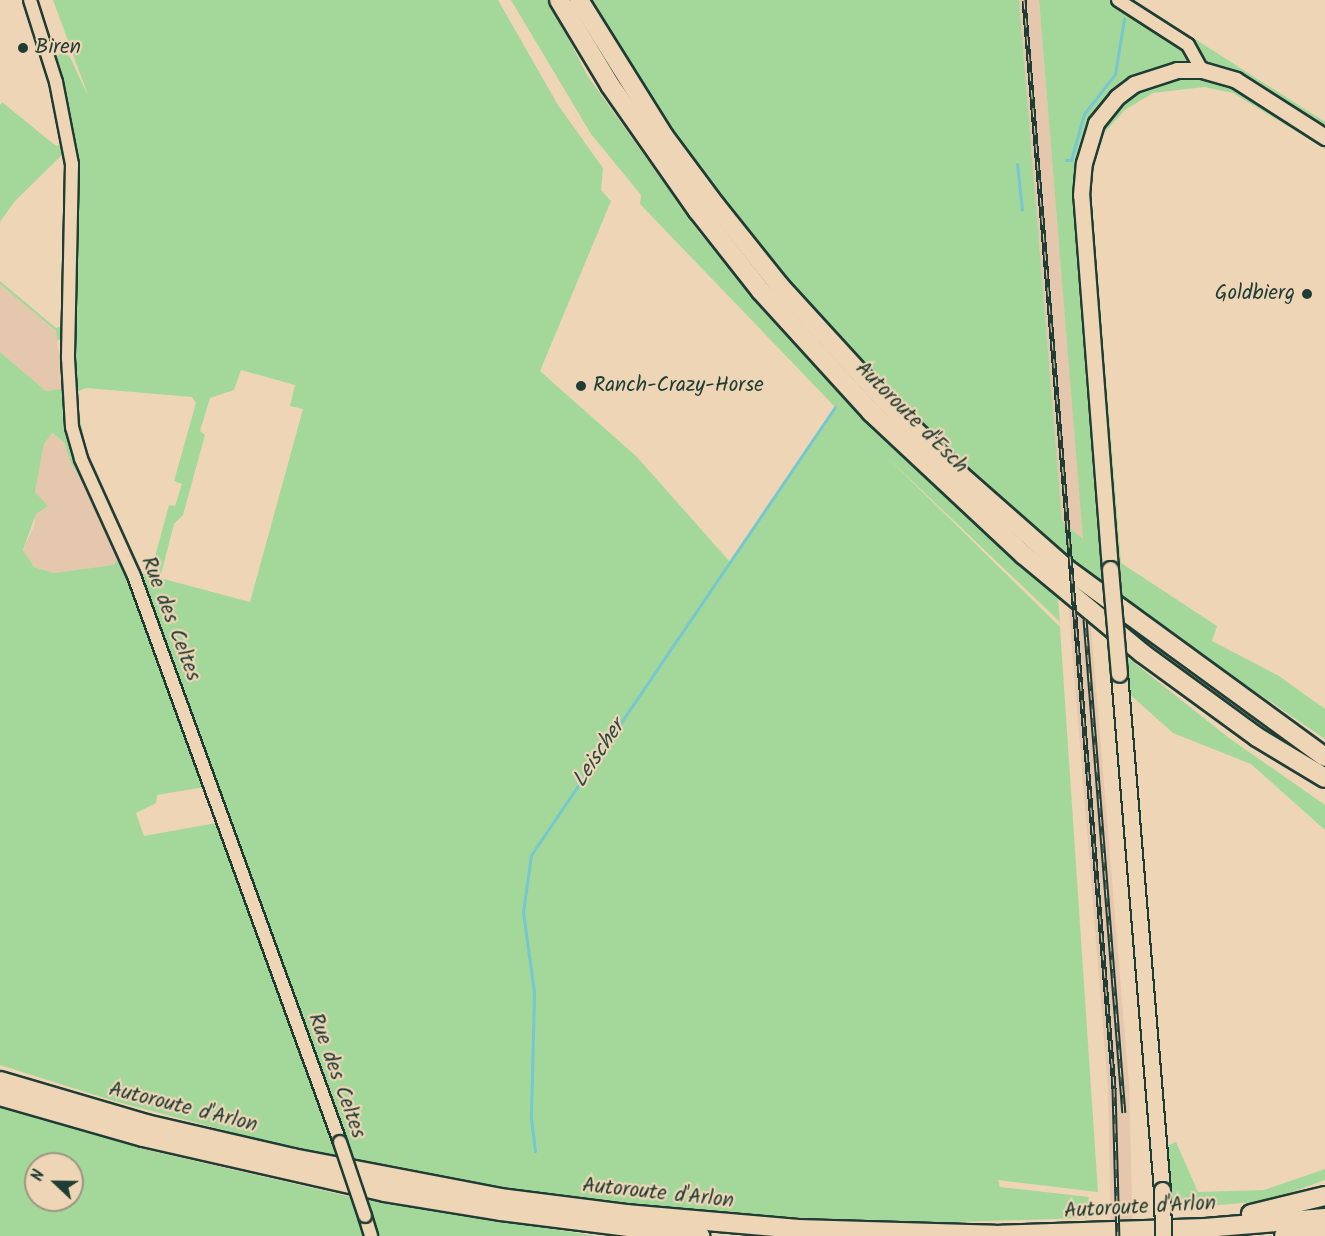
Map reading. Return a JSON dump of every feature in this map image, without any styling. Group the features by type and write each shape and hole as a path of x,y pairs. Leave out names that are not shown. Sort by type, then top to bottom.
{"highway":[{"name":"Autoroute d'Esch","path":"559,0 622,103 698,211 761,291 871,412 1024,555 1142,653 1257,737 1325,778"},
{"name":"Autoroute d'Esch","path":"579,0 664,136 716,206 778,285 884,400 960,475 1067,569 1325,757"},
{"path":"1282,726 1325,746"},
{"path":"1257,737 1325,791"},
{"name":"Autoroute d'Arlon","path":"0,1081 146,1124 293,1158 386,1178 567,1207 860,1232 995,1235 1205,1228 1325,1218"},
{"name":"Autoroute d'Arlon","path":"0,1096 142,1137 374,1190 512,1213 700,1236"},
{"path":"1205,1228 1221,1218 1274,1210 1325,1196"},
{"path":"1284,1236 1325,1233"}],"main road":[{"path":"1163,1236 1162,1190 1082,241 1084,163 1096,123 1117,96 1154,75 1178,70 1202,70 1245,85 1325,137"}],"street":[{"name":"Rue des Celtes","path":"30,0 53,72 72,164 68,358 72,427 81,459 134,576 340,1142 371,1236"},
{"path":"1118,0 1188,45 1202,70"}],"shaded area":[{"path":"1019,0 1039,0 1129,1085 1133,1236 1111,1236 1108,1087"},
{"path":"0,284 56,331 58,350 62,354 63,389 46,391 0,352"},
{"path":"51,433 64,442 71,463 120,558 113,565 54,573 34,567 23,550 35,524 35,492 44,444"}],"green space":[{"path":"53,0 498,0 558,105 603,168 601,190 611,201 540,371 637,457 730,562 835,407 640,204 641,195 591,134 511,0 549,0 587,75 699,232 840,395 1058,598 1060,622 886,456 1060,627 1098,1192 998,1180 1000,1187 1089,1197 1087,1218 922,1223 671,1210 566,1197 425,1175 273,1143 114,1101 0,1065 0,352 46,391 62,389 62,354 69,333 57,341 56,331 0,284 0,281 56,328 62,326 67,194 63,154 15,201 0,222 0,105 2,102 56,146 69,143 48,51 56,57 62,52 70,57 89,98","holes":["241,370 295,385 290,406 303,409 250,602 160,578 174,524 183,515 205,435 200,431 210,398 234,390","86,388 192,397 196,403 174,481 182,484 175,506 169,505 150,575 141,573 87,453 75,393","52,433 64,442 71,463 102,518 120,558 113,565 54,573 34,567 23,550 36,514 48,506 35,492 44,444","205,787 216,823 144,836 136,813 156,803 157,795","344,1133 347,1143 334,1148 330,1138"]},
{"path":"589,0 1019,0 1062,521 1083,539 1039,0 1134,0 1325,122 1325,149 1233,93 1204,87 1153,93 1125,110 1105,132 1093,164 1091,194 1121,563 1217,626 1212,641 1279,676 1325,709 1325,739 1121,600 1008,506 898,401 763,251 673,132"},
{"path":"1127,657 1229,738 1325,805 1325,830 1251,764 1173,733 1126,691"},
{"path":"0,1106 143,1149 351,1197 596,1236 0,1236"},
{"path":"1176,1142 1198,1192 1264,1190 1325,1169 1325,1180 1267,1201 1170,1209 1166,1146"}],"waterway":[{"name":"Leischer","path":"1066,160 1071,160 1084,114 1115,74 1124,19"},
{"name":"Leischer","path":"1017,164 1022,210"},
{"name":"Leischer","path":"535,1151 531,1117 534,992 523,912 531,855 835,407"}],"railway":[{"path":"1024,0 1114,1088 1118,1236"},
{"path":"1085,619 1124,1112"}],"place":[{"name":"Biren","path":"23,48"},
{"name":"Goldbierg","path":"1307,294"},
{"name":"Ranch-Crazy-Horse","path":"581,386"}]}
